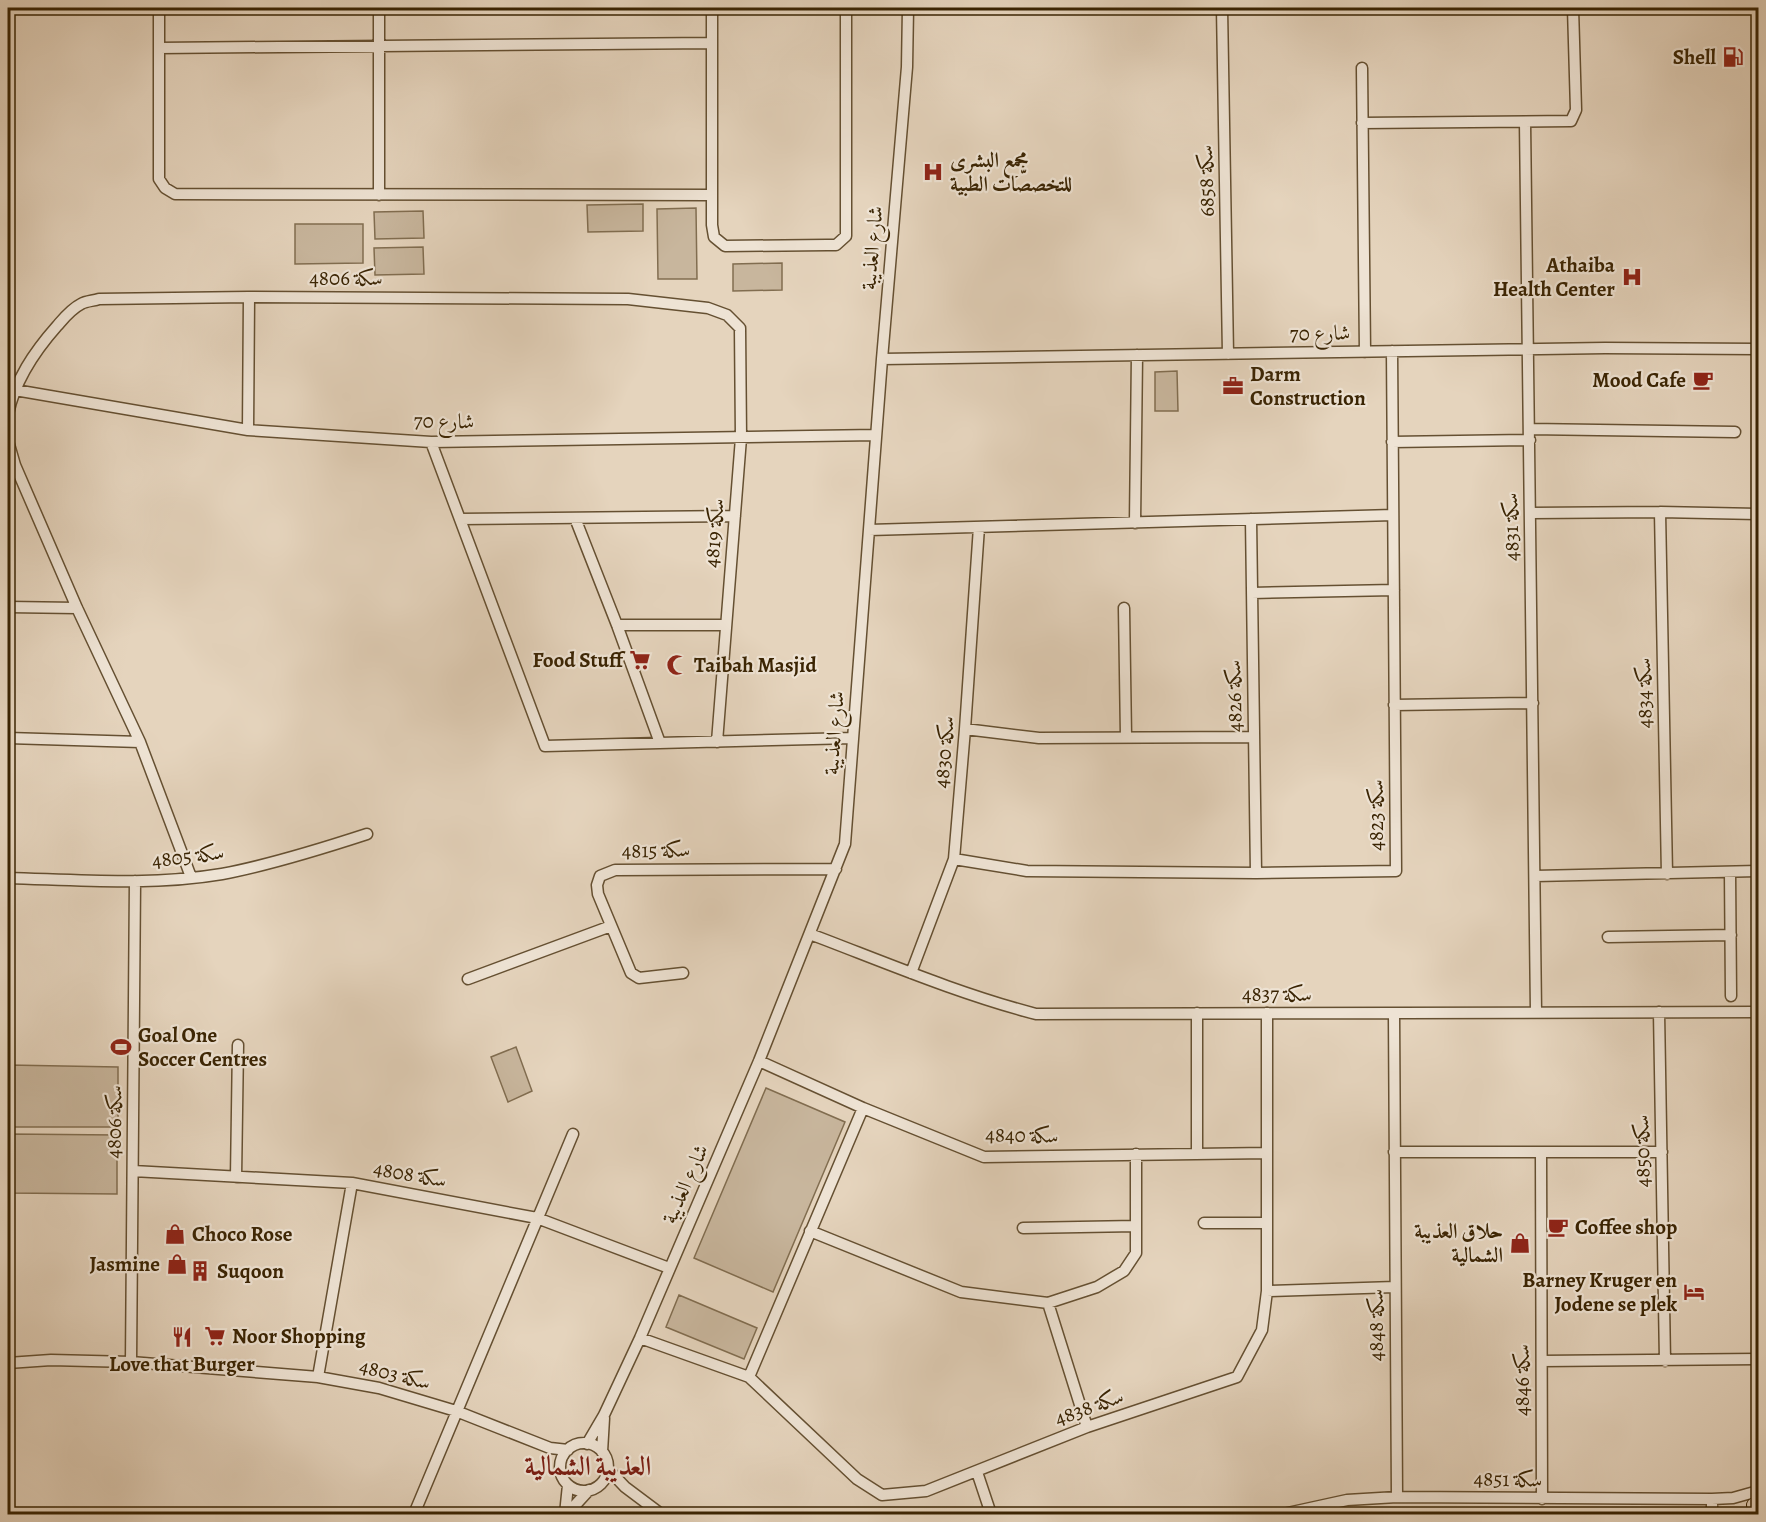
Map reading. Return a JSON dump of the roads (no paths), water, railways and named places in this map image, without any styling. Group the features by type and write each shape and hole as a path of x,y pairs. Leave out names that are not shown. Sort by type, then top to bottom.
{"street":[{"path":"159,8 159,179 165,188 175,194 712,195"},
{"path":"379,8 379,195"},
{"path":"712,8 714,237 725,246 836,244 846,236 848,228 846,8"},
{"name":"شارع العذيبة","path":"587,1444 604,1415 640,1338 759,1061 845,844 907,67 908,8"},
{"name":"سكة 6858","path":"1222,8 1228,354"},
{"path":"1362,123 1571,121 1575,116 1573,8"},
{"path":"159,48 712,43"},
{"path":"1362,68 1365,352"},
{"name":"سكة 4831","path":"1525,122 1536,1012"},
{"path":"248,430 249,297"},
{"name":"سكة 4806","path":"8,414 15,390 30,360 44,340 71,311 82,303 99,299 249,297 628,299 708,308 727,315 740,328"},
{"name":"سكة 4819","path":"717,742 741,438 740,328"},
{"name":"شارع 70","path":"882,359 1671,347 1758,349"},
{"name":"سكة 4823","path":"954,859 1027,871 1256,873 1396,871 1392,351"},
{"path":"1135,523 1137,355"},
{"name":"شارع 70","path":"15,390 248,430 431,442 876,435"},
{"path":"1392,442 1530,434 1735,432"},
{"path":"8,441 10,456 76,608 140,742 191,877"},
{"path":"431,442 545,746 853,738"},
{"name":"سكة 4834","path":"1660,512 1667,874"},
{"path":"1531,513 1758,514"},
{"path":"869,530 1393,515"},
{"path":"460,519 735,516"},
{"path":"575,518 660,743"},
{"name":"سكة 4826","path":"1251,519 1256,873"},
{"name":"سكة 4830","path":"911,973 954,859 966,729 979,527"},
{"path":"1252,593 1394,590"},
{"path":"8,606 76,608"},
{"path":"1124,608 1126,738"},
{"path":"617,625 726,625"},
{"path":"1394,705 1533,703"},
{"path":"966,729 1039,738 1254,737"},
{"path":"8,738 140,742"},
{"name":"سكة 4805","path":"8,878 135,881 222,874 322,849 367,834"},
{"name":"سكة 4815","path":"683,973 639,978 631,973 598,894 597,885 600,876 615,870 836,869"},
{"path":"1534,876 1758,871"},
{"path":"1730,872 1731,996"},
{"name":"سكة 4806","path":"131,1362 135,881"},
{"path":"468,979 611,926"},
{"name":"سكة 4837","path":"810,934 911,973 1036,1014 1758,1012"},
{"path":"1608,936 1731,935"},
{"name":"سكة 4850","path":"1659,1012 1665,1361"},
{"path":"1197,1013 1197,1153"},
{"name":"سكة 4838","path":"640,1338 749,1377 856,1479 882,1496 926,1491 1087,1427 1237,1377 1262,1330 1267,1291 1267,1013"},
{"name":"سكة 4848","path":"1394,1014 1397,1497"},
{"path":"236,1177 238,1045"},
{"name":"سكة 4840","path":"759,1061 863,1108 984,1157 1267,1153"},
{"path":"749,1377 863,1108"},
{"path":"414,1515 573,1134"},
{"path":"1394,1152 1662,1152"},
{"name":"سكة 4846","path":"1541,1153 1542,1499"},
{"path":"810,1231 961,1293 1048,1303 1097,1287 1124,1271 1136,1253 1136,1154"},
{"name":"سكة 4808","path":"133,1172 352,1183 537,1218 669,1268"},
{"path":"318,1377 352,1183"},
{"path":"1204,1223 1267,1223"},
{"path":"1023,1228 1136,1226"},
{"path":"1267,1291 1395,1287"},
{"path":"1048,1303 1087,1427"},
{"path":"1542,1361 1758,1359"},
{"name":"سكة 4803","path":"8,1363 51,1360 131,1362 318,1377 379,1388 456,1411 550,1448 568,1450"},
{"name":"شارع العذيبة","path":"602,1452 604,1415"},
{"path":"589,1491 578,1490 568,1485 561,1474 561,1461 568,1450 580,1444 595,1446 602,1452 607,1468 625,1487 661,1515"},
{"name":"سكة 4803","path":"550,1448 561,1461"},
{"path":"601,1484 607,1468"},
{"path":"977,1472 991,1515"},
{"path":"566,1515 589,1491 601,1484 625,1487"},
{"path":"566,1515 568,1485"},
{"name":"سكة 4851","path":"1283,1515 1347,1500 1397,1497 1733,1498 1757,1502"},
{"path":"1713,1498 1713,1515"}],"place":[{"name":"Shell","path":"1733,57"},
{"name":"مجمع البشرى للتخصصّات الطبية","path":"933,172"},
{"name":"Athaiba Health Center","path":"1632,277"},
{"name":"Mood Cafe","path":"1703,380"},
{"name":"Darm Construction","path":"1233,386"},
{"name":"Food Stuff","path":"640,660"},
{"name":"Taibah Masjid","path":"677,665"},
{"name":"Goal One Soccer Centres","path":"121,1047"},
{"name":"Coffee shop","path":"1558,1227"},
{"name":"Choco Rose","path":"175,1234"},
{"name":"حلاق العذيبة الشمالية","path":"1520,1243"},
{"name":"Jasmine","path":"177,1264"},
{"name":"Suqoon","path":"200,1271"},
{"name":"Barney Kruger en Jodene se plek","path":"1694,1292"},
{"name":"Noor Shopping","path":"215,1336"},
{"name":"Love that Burger","path":"182,1337"}],"district":[{"name":"العذيبة الشمالية","path":"588,1466"}]}
